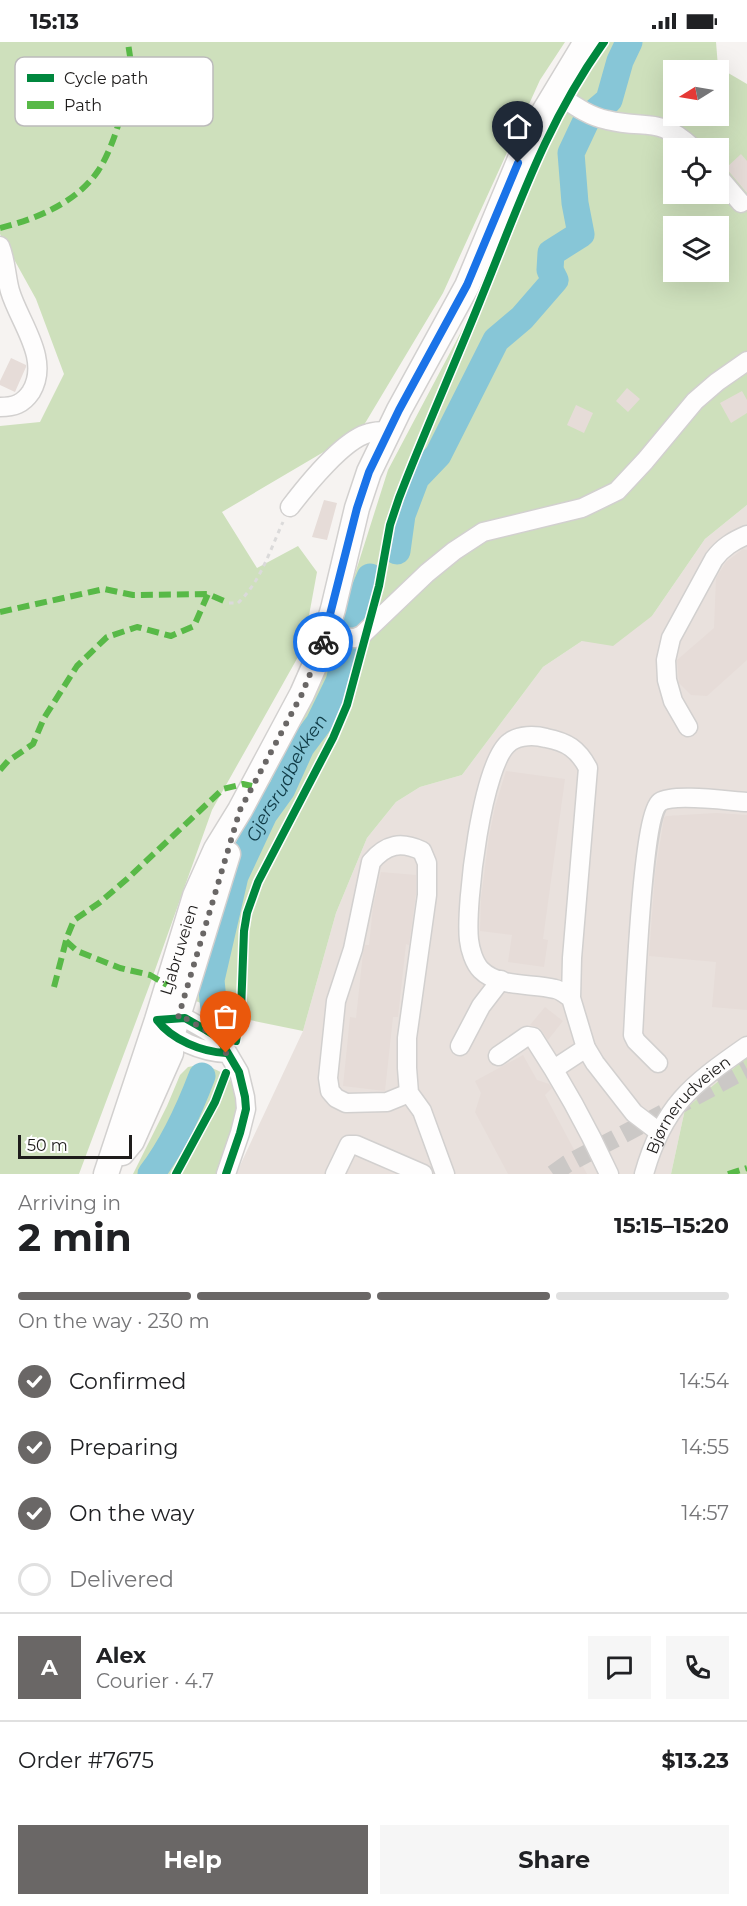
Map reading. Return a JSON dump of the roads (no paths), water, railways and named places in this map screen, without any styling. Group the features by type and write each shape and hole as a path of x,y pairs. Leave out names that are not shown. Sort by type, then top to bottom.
{"main road":[{"name":"Ljabruveien","path":"108,1170 116,1139 169,1025 195,896 216,849 240,810 302,694 325,637 357,508 369,472 388,431 463,294 525,147 554,92 586,42"}],"street":[{"path":"554,92 583,111 601,119 614,122 645,123 667,128 680,138"},
{"path":"729,189 741,203"},
{"path":"0,246 10,292 34,348 37,368 36,382 23,402 12,407 0,407"},
{"path":"325,637 355,638 362,635 427,573 459,547 483,532 572,511 609,496 632,476 700,396 747,361"},
{"path":"290,507 323,467 359,436 370,432 388,431"},
{"path":"688,727 678,712 667,680 666,660 671,638 714,559 731,542 747,535"},
{"path":"571,998 558,989 501,981 482,971 476,964 470,943 471,893 479,829 490,777 499,753 510,742 522,737 544,737 565,743 580,753 588,768 572,958 571,998 586,1048 634,1113 659,1132"},
{"path":"658,1063 633,1035 640,922 652,817 658,804 664,800 703,798 747,802"},
{"path":"409,1094 387,1102 346,1103 336,1098 330,1090 328,1078 336,1001 353,949 371,862 379,852 389,846 402,844 422,851 427,863 427,895 407,1038 406,1068 409,1094 422,1111 445,1174"},
{"path":"460,1046 481,1006 501,981"},
{"path":"169,1025 216,1053 226,1053 239,1072 246,1109 226,1174"},
{"path":"498,1056 527,1036 533,1037 580,1114 609,1174"},
{"name":"Bjørnerudveien","path":"644,1174 659,1132 675,1105 694,1084 747,1046"},
{"path":"554,1069 586,1048"},
{"path":"335,1174 349,1145 356,1145 423,1174"}],"waterway":[{"name":"Gjersrudbekken","path":"596,111 609,100 620,61 629,42"},
{"name":"Gjersrudbekken","path":"397,551 402,515 416,478 438,455 496,340 522,318 555,280 550,270 551,253 581,234 575,203 571,153 587,119"},
{"name":"Gjersrudbekken","path":"347,631 370,577"},
{"name":"Gjersrudbekken","path":"214,1010 211,980 235,876 264,814 282,789 301,747 319,723 339,682 346,653"},
{"name":"Gjersrudbekken","path":"151,1174 167,1151 202,1076"}],"tunnel":[{"path":"553,1174 567,1164 747,1069"}]}
